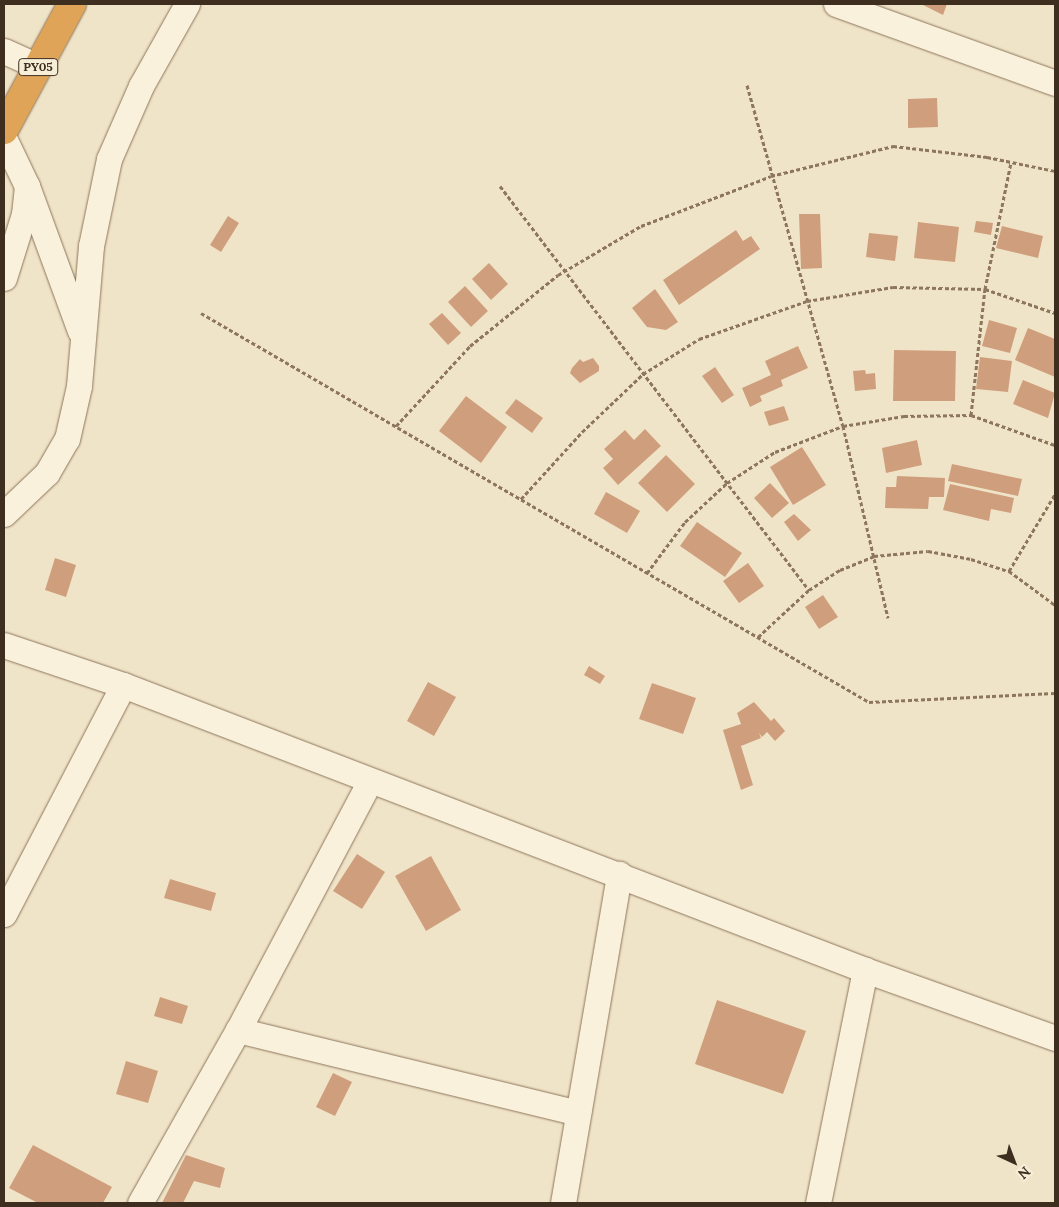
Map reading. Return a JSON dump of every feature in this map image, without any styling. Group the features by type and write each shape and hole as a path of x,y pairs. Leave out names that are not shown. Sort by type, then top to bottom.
{"highway":[{"name":"PY05","path":"4,130 72,4"}],"street":[{"path":"4,514 47,473 68,438 78,386 91,246 109,159 141,86 187,4"},
{"path":"836,4 1055,83"},
{"path":"4,51 38,66"},
{"path":"4,138 27,186 83,338"},
{"path":"4,278 24,214 27,186"},
{"path":"4,645 123,685 370,781 619,874 864,970 1055,1038"},
{"path":"4,914 123,685"},
{"path":"140,1203 238,1030 370,781"},
{"path":"563,1203 619,874"},
{"path":"818,1203 864,970"},
{"path":"238,1030 578,1113"}],"path":[{"path":"747,85 771,176 843,426 888,618"},
{"path":"396,426 470,346 565,271 640,226 771,176 893,146 1011,162 1055,171"},
{"path":"972,415 985,289 1011,162"},
{"path":"500,186 809,590"},
{"path":"521,499 582,432 643,374 699,339 807,301 893,287 985,289 1055,313"},
{"path":"201,313 869,702 1055,693"},
{"path":"647,572 685,522 727,483 775,452 843,426 904,416 972,415 1055,445"},
{"path":"1009,571 1055,494"},
{"path":"758,637 809,590 840,570 874,556 928,551 971,559 1009,571 1055,605"}],"building":[{"path":"921,4 947,4 943,15"},
{"path":"937,98 938,127 908,128 908,99"},
{"path":"799,214 820,214 822,268 801,269"},
{"path":"228,216 239,223 221,252 210,245"},
{"path":"976,221 993,223 991,235 974,232"},
{"path":"918,222 959,227 955,262 914,258"},
{"path":"1002,226 1043,236 1038,258 996,248"},
{"path":"736,230 743,241 751,236 760,249 679,305 663,280"},
{"path":"869,233 898,236 895,261 866,257"},
{"path":"489,263 508,284 491,300 472,279"},
{"path":"465,286 488,311 471,327 448,302"},
{"path":"655,289 678,322 666,330 647,327 632,308"},
{"path":"442,313 461,333 448,345 429,324"},
{"path":"989,320 1017,328 1010,353 982,346"},
{"path":"1028,328 1055,339 1055,377 1015,360"},
{"path":"798,346 808,368 781,380 783,386 760,396 762,401 750,407 742,388 771,375 765,361"},
{"path":"894,350 956,351 955,401 893,401"},
{"path":"980,357 1012,361 1008,392 976,389"},
{"path":"593,358 599,366 599,371 580,383 570,373 572,368 580,359 583,362"},
{"path":"715,367 734,395 722,403 702,376"},
{"path":"865,370 866,374 875,373 876,389 855,391 853,371"},
{"path":"1023,380 1055,393 1048,418 1013,404"},
{"path":"466,396 507,427 481,463 439,431"},
{"path":"516,399 543,418 532,433 505,413"},
{"path":"784,406 789,420 769,426 764,412"},
{"path":"645,429 661,446 618,485 603,468 613,459 604,449 625,430 634,440"},
{"path":"917,440 922,465 886,473 882,448"},
{"path":"802,447 826,485 793,505 770,467"},
{"path":"666,455 695,484 667,512 638,483"},
{"path":"952,464 1022,479 1018,496 948,481"},
{"path":"897,476 945,478 944,497 929,497 928,509 885,508 886,487 896,487"},
{"path":"770,483 789,503 772,518 754,498"},
{"path":"950,484 1014,498 1011,513 991,509 989,521 943,510"},
{"path":"606,492 640,511 627,533 594,514"},
{"path":"794,514 811,530 798,541 784,522"},
{"path":"697,522 742,553 725,577 680,546"},
{"path":"55,558 76,565 66,597 45,590"},
{"path":"748,563 764,586 739,603 723,581"},
{"path":"823,595 838,617 819,629 805,607"},
{"path":"589,666 605,676 600,684 584,675"},
{"path":"428,682 456,697 434,736 407,721"},
{"path":"652,683 696,698 683,734 639,719"},
{"path":"754,702 771,721 774,718 785,731 775,741 767,732 762,737 759,733 761,738 741,746 753,785 741,790 723,730 741,724 737,713"},
{"path":"357,854 385,872 362,909 333,891"},
{"path":"431,856 461,910 426,931 395,876"},
{"path":"170,879 216,893 211,911 164,898"},
{"path":"160,997 188,1006 182,1024 154,1016"},
{"path":"717,1000 806,1031 783,1094 695,1064"},
{"path":"126,1061 158,1071 148,1103 116,1094"},
{"path":"333,1073 352,1082 335,1116 316,1107"},
{"path":"33,1145 112,1187 103,1203 38,1203 9,1188"},
{"path":"186,1155 225,1168 220,1188 194,1181 183,1203 162,1203"}]}
